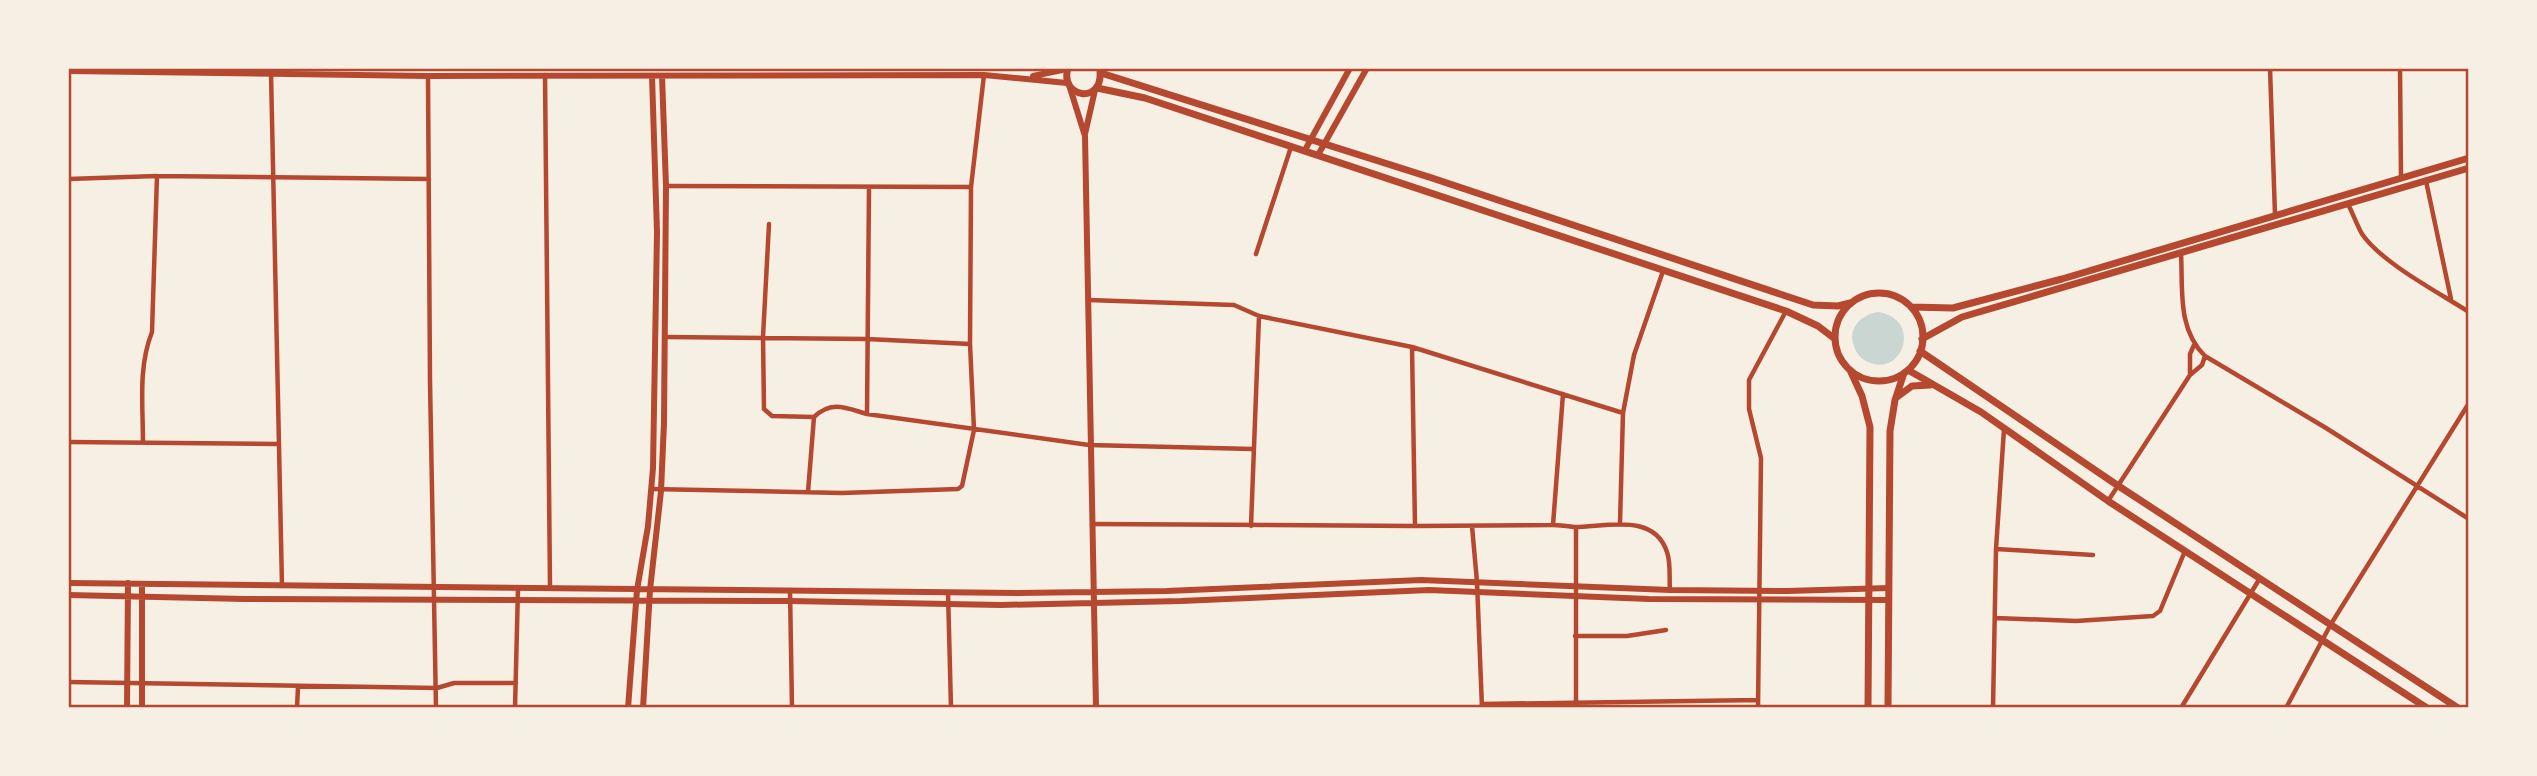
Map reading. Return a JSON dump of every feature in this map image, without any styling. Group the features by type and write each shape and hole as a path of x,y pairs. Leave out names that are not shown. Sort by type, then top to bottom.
{"main road":[{"path":"1067,69 1069,85 1081,94 1096,89 1101,81 1100,71 1813,305 1838,306 1865,295 1882,293 1898,297 1911,307 1920,322 1923,340 1895,400 1890,431 1888,708"},
{"path":"1096,89 1144,98 1663,269 1786,311 1818,326 1835,339"},
{"path":"1911,307 1953,308 2062,279 2469,158"},
{"path":"1923,340 1962,317 2469,168"},
{"path":"1850,303 1839,319 1835,339 1839,356 1850,370 1862,396 1870,427 1868,708"},
{"path":"1920,351 2117,485 2458,708"},
{"path":"1850,370 1864,379 1881,381 1906,372 1936,386 2004,428 2108,501 2427,708"},
{"path":"1895,400 1901,392 1912,386 1936,386"}],"street":[{"path":"1305,150 1350,68"},
{"path":"1318,155 1367,68"},
{"path":"2270,68 2275,215"},
{"path":"2400,68 2401,178"},
{"path":"1028,77 1067,69"},
{"path":"68,71 271,73 318,70 428,76 545,71 652,76 1028,77 1069,85 1085,136"},
{"path":"545,71 550,589"},
{"path":"271,73 271,178 282,586"},
{"path":"651,489 842,493 958,489 964,484 974,430 970,344 971,187 984,75"},
{"path":"428,76 436,708"},
{"path":"628,708 637,590 651,489 656,399 656,170 652,76"},
{"path":"643,708 649,602 661,491 666,337 666,186 662,76"},
{"path":"1096,89 1085,136 1096,708"},
{"path":"1256,254 1292,147"},
{"path":"68,179 157,176 429,179"},
{"path":"143,443 142,368 152,332 157,176"},
{"path":"2426,181 2451,300"},
{"path":"666,186 971,187"},
{"path":"867,415 869,188"},
{"path":"2348,204 2362,234 2374,247 2469,312"},
{"path":"769,224 763,337 766,412 772,416 814,417 833,406 867,415 1089,445 1253,449"},
{"path":"2182,253 2185,323 2194,345 2205,356 2326,428 2469,519"},
{"path":"1620,523 1623,413 1634,355 1663,269"},
{"path":"1088,300 1234,305 1259,316 1412,347 1623,413"},
{"path":"1758,708 1761,458 1749,410 1748,387 1749,380 1786,311"},
{"path":"1251,526 1259,316"},
{"path":"666,337 867,339 970,344"},
{"path":"2190,375 2190,354 2194,345"},
{"path":"1412,347 1415,526"},
{"path":"2108,501 2190,375 2202,365 2205,356"},
{"path":"1553,525 1563,394"},
{"path":"2286,708 2331,624 2469,403"},
{"path":"808,492 814,417"},
{"path":"1993,708 1996,549 2004,428"},
{"path":"68,442 277,444"},
{"path":"1091,524 1576,527 1620,523 1641,527 1656,534 1664,543 1668,555 1670,590"},
{"path":"1472,526 1482,706 1576,701 1758,700"},
{"path":"1576,527 1576,701"},
{"path":"1996,549 2093,555"},
{"path":"1995,618 2076,621 2153,616 2160,611 2185,551"},
{"path":"2181,708 2260,578"},
{"path":"68,583 947,592 1167,591 1371,581 1477,582 1670,590 1889,588"},
{"path":"127,708 128,583"},
{"path":"142,584 142,708"},
{"path":"515,708 517,588"},
{"path":"790,590 792,708"},
{"path":"68,594 948,604 1181,601 1389,591 1759,601 1889,600"},
{"path":"947,592 951,708"},
{"path":"1576,636 1627,636 1666,631"},
{"path":"68,682 436,688 454,682 516,683"},
{"path":"297,708 298,687"}],"shaded area":[{"path":"1878,312 1892,317 1900,325 1904,335 1903,346 1898,355 1891,362 1880,365 1861,357 1852,339 1857,323"}]}
